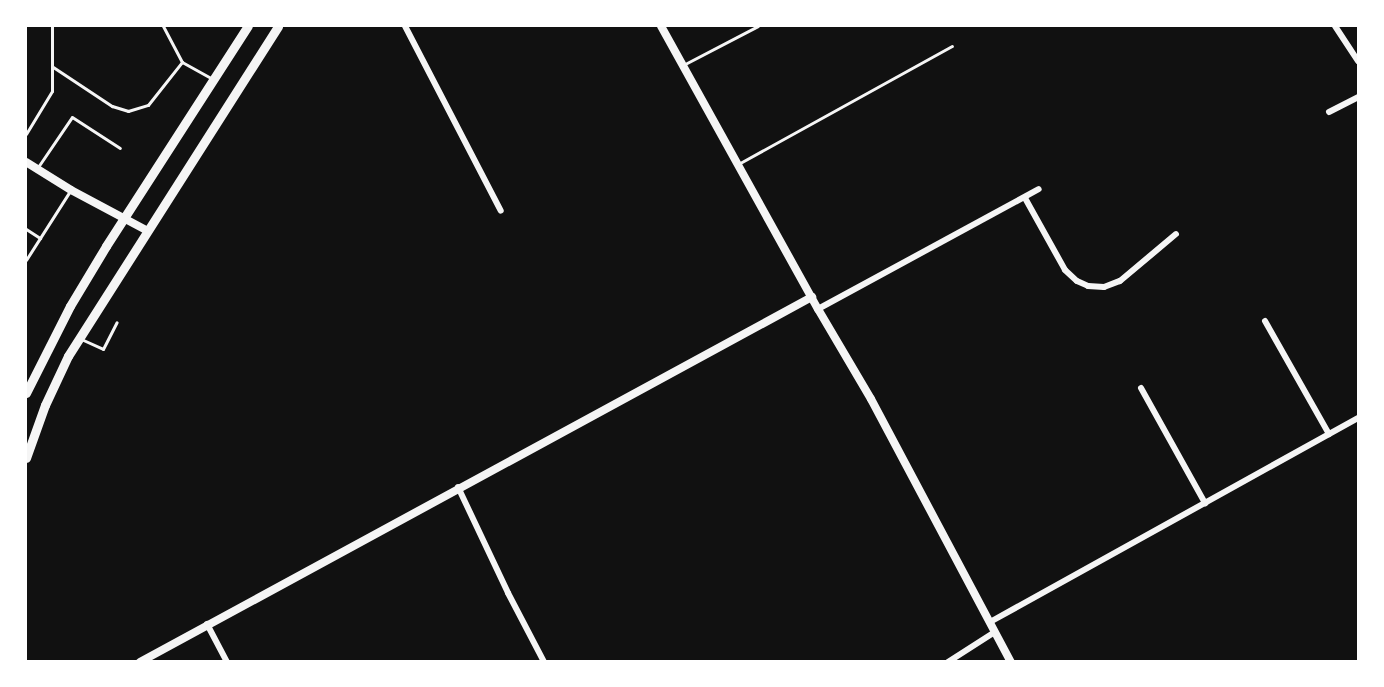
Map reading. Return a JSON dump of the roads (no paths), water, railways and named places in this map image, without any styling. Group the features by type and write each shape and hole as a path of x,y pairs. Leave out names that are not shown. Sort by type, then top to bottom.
{"main road":[{"path":"26,393 28,381 70,306 248,26"},
{"path":"26,458 45,405 79,338 278,26"},
{"path":"26,162 71,190 146,230"}],"street":[{"path":"405,26 501,212"},
{"path":"661,26 818,309 872,399 1011,662"},
{"path":"1335,26 1359,61"},
{"path":"1329,112 1359,97"},
{"path":"818,309 1039,189"},
{"path":"1025,198 1065,270 1077,281 1088,286 1104,287 1119,281 1176,234"},
{"path":"140,662 458,487 812,297"},
{"path":"1265,321 1329,434"},
{"path":"1141,388 1205,503"},
{"path":"990,622 1359,418"},
{"path":"458,487 544,662"},
{"path":"207,624 227,662"},
{"path":"948,662 995,632"}],"lane":[{"path":"26,134 52,92 52,26"},
{"path":"163,26 182,62 213,80"},
{"path":"683,65 758,26"},
{"path":"738,164 952,45"},
{"path":"53,67 112,106 128,111 148,105 182,62"},
{"path":"37,169 72,117 120,148"},
{"path":"26,260 71,190"},
{"path":"26,229 40,238"},
{"path":"79,338 103,349 117,322"}]}
